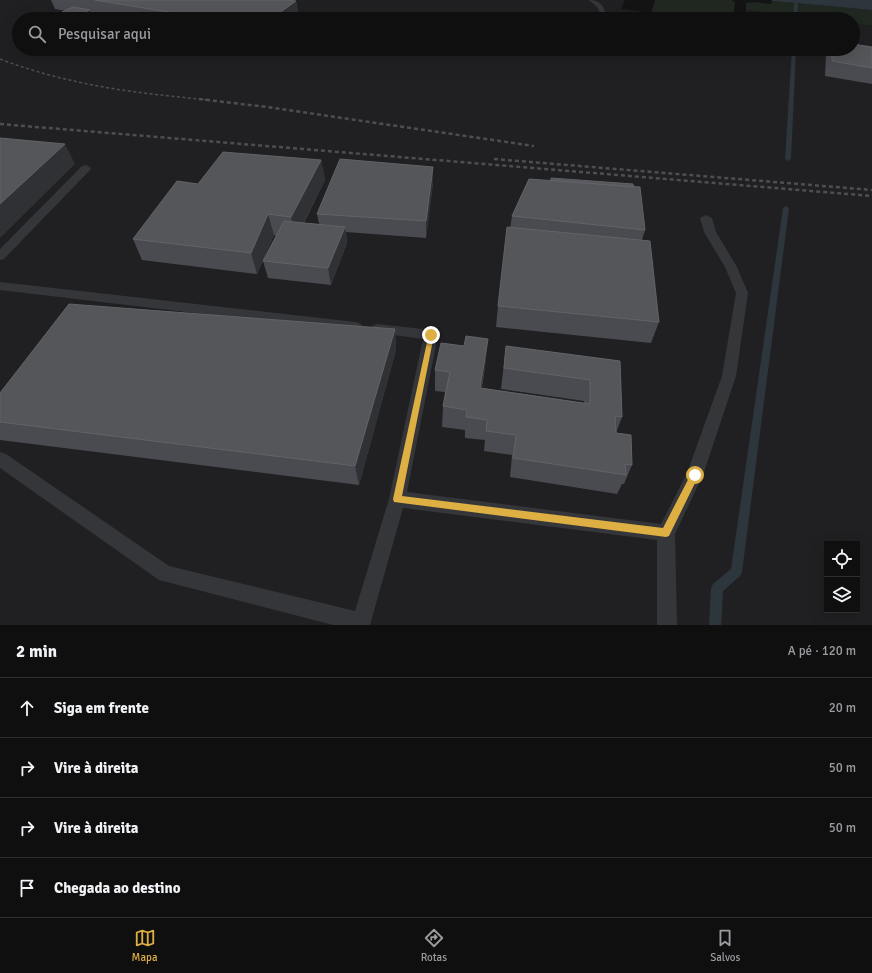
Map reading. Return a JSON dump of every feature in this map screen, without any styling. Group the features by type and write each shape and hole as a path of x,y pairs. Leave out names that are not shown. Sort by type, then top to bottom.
{"lane":[{"path":"592,0 601,7 602,12"},
{"path":"0,256 86,168"},
{"path":"667,625 666,533 695,475 729,376 742,293 730,267 710,232 706,218"},
{"path":"0,286 431,335 397,499 360,623 165,574 0,459"},
{"path":"397,499 666,533"}],"shaded area":[{"path":"0,0 625,0 621,9 644,12 12,12 12,56 860,56 860,24 872,26 872,625 0,625"},
{"path":"655,0 731,0 735,2 734,12 651,12"},
{"path":"872,0 872,10 772,1"},
{"path":"772,1 872,10 872,26 860,24 860,12 762,12 746,10 746,3 755,2 771,4"},
{"path":"746,10 762,12 746,12"}],"building":[{"path":"95,0 296,1 281,12 168,12"},
{"path":"73,7 90,10 86,12 62,12"},
{"path":"860,45 872,47 872,68 832,61 832,56 860,56"},
{"path":"0,138 65,144 0,204"},
{"path":"223,152 321,160 291,217 268,214 251,253 133,239 177,181 198,184"},
{"path":"340,159 433,167 426,221 317,214"},
{"path":"551,178 633,184 634,187 551,180"},
{"path":"529,179 640,187 645,230 512,216"},
{"path":"284,221 345,227 328,268 263,261"},
{"path":"507,227 650,241 659,322 498,306"},
{"path":"69,304 395,329 355,466 0,422 0,393"},
{"path":"466,336 488,339 480,388 590,404 590,380 504,368 506,346 620,361 622,417 615,416 616,433 631,435 632,465 625,464 626,475 513,458 516,435 486,431 487,420 466,417 467,410 443,406 450,372 435,370 441,343 464,346"}],"waterway":[{"path":"795,12 796,3"},
{"path":"788,159 794,56"},
{"path":"715,625 717,588 736,572 786,208"}],"railway":[{"path":"0,59 52,76 78,82 129,91 210,100"},
{"path":"199,99 267,107 534,146"},
{"path":"0,124 872,196"},
{"path":"494,159 872,190"}],"route":[{"path":"431,335 397,499 666,533 695,475"}]}
